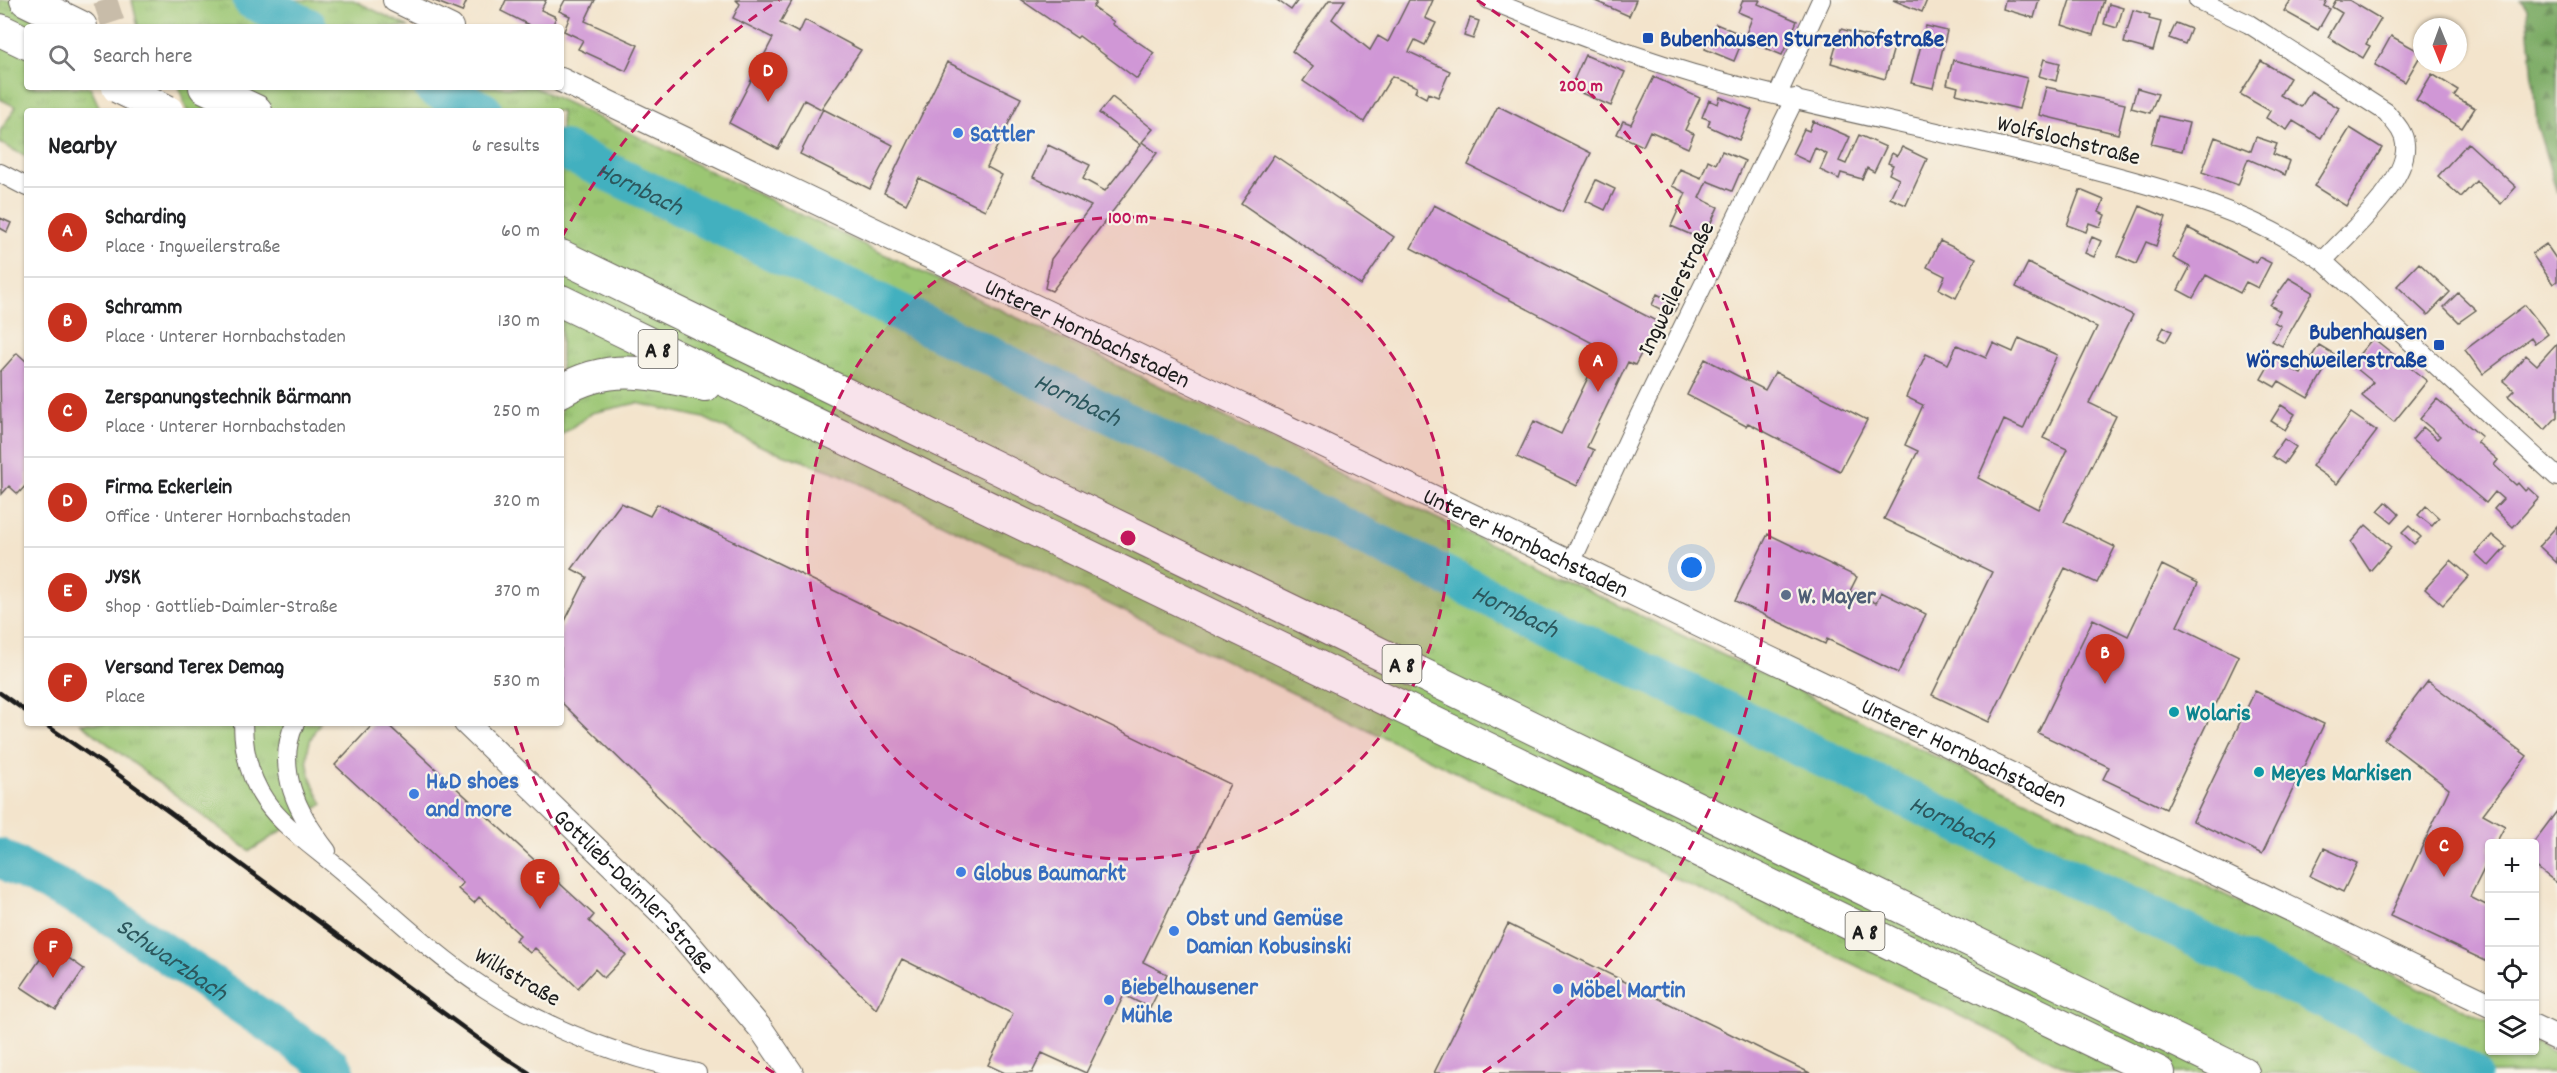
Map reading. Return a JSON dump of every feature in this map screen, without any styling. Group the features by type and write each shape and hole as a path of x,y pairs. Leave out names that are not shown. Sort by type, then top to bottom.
{"highway":[{"path":"26,0 74,24"},
{"path":"0,30 24,42"},
{"path":"124,90 161,108"},
{"path":"211,90 250,108"},
{"name":"A 8","path":"564,257 2242,1073"},
{"name":"A 8","path":"564,303 1326,669 2158,1073"},
{"path":"564,389 574,383 603,375 646,372 756,396"}],"street":[{"path":"394,0 445,24"},
{"name":"Wolfslochstraße","path":"1489,0 1636,56 1719,81 2069,163 2189,196 2267,227 2323,261 2557,477"},
{"name":"Ingweilerstraße","path":"1570,565 1787,96 1821,0"},
{"path":"2206,1 2249,24 2386,112 2399,126 2405,142 2405,157 2400,171 2391,186 2323,261"},
{"name":"Unterer Hornbachstaden","path":"564,81 1570,565 1891,715 2485,1003"},
{"path":"0,173 24,185"},
{"name":"Wilkstraße","path":"243,726 249,769 272,812 299,839 342,871 454,966 487,990 545,1022 646,1062 697,1073"},
{"name":"Wilkstraße","path":"294,726 289,735 286,761 291,794 309,829 342,871"},
{"name":"Gottlieb-Daimler-Straße","path":"469,726 665,916 761,1029 790,1073"},
{"path":"2539,1029 2557,1038"}],"green space":[{"path":"0,0 65,0 72,24 24,24 24,90 91,90 100,108 24,108 24,155 0,143 0,131 16,107 0,99"},
{"path":"132,0 353,0 403,24 137,24"},
{"path":"2520,0 2557,0 2557,193 2537,125 2527,9"},
{"path":"180,90 540,90 2485,1019 2485,1055 2539,1055 2539,1045 2557,1054 2557,1073 2078,1073 840,474 763,447 704,418 637,403 592,413 564,433 564,108 186,108"},
{"path":"84,726 318,726 309,743 308,763 309,773 323,804 250,851"}],"building":[{"path":"432,0 467,0 462,12"},
{"path":"506,0 546,0 541,10 556,17 553,24 527,24 501,11"},
{"path":"565,0 595,0 585,21 638,45 626,71 578,49 583,40 564,31 570,16 559,11"},
{"path":"736,0 790,0 792,1 780,23 799,33 805,20 861,50 821,109 804,100 778,149 729,123 773,38 733,18 740,4"},
{"path":"1021,0 1092,0 1096,3 1093,7 1114,22 1112,24 1154,53 1137,79 1079,36 1077,38"},
{"path":"1277,0 1298,0 1291,10"},
{"path":"1329,0 1345,0 1332,19 1370,50 1378,36 1388,42 1409,0 1433,0 1425,18 1436,23 1425,45 1415,40 1409,52 1450,71 1438,97 1428,93 1426,98 1415,92 1417,87 1392,76 1364,122 1303,81 1313,67 1292,51"},
{"path":"1593,0 1636,0 1629,16"},
{"path":"1743,0 1760,0 1758,4 1797,21 1782,55 1743,39 1734,61 1705,49 1716,24 1745,36 1752,18 1738,12"},
{"path":"1893,0 1927,0 1922,12"},
{"path":"2005,0 2039,0 2034,18 2003,9"},
{"path":"2070,0 2104,0 2093,35 2062,25"},
{"path":"2291,0 2327,0 2324,6 2330,9 2318,30 2284,11"},
{"path":"2336,0 2349,0 2381,19 2366,44 2370,46 2363,58 2328,37 2342,13 2332,7"},
{"path":"2109,4 2123,8 2117,28 2104,24"},
{"path":"2133,10 2150,15 2149,19 2161,22 2153,51 2124,43"},
{"path":"1470,18 1479,21 1473,39 1464,36"},
{"path":"2176,23 2191,29 2185,44 2169,38"},
{"path":"1926,26 1947,31 1933,88 1911,83"},
{"path":"1841,29 1895,44 1885,79 1831,63"},
{"path":"2391,36 2413,48 2413,68 2405,82 2375,65"},
{"path":"1585,55 1625,72 1611,106 1570,88"},
{"path":"2044,59 2060,63 2056,81 2039,76"},
{"path":"1953,60 2027,78 2019,109 1956,94 1958,87 1947,84"},
{"path":"2261,61 2290,78 2280,95 2301,107 2311,91 2339,108 2321,138 2293,121 2287,130 2266,118 2270,111 2240,94"},
{"name":"Sattler","path":"947,62 1021,98 987,167 1002,175 985,210 919,178 906,204 884,193"},
{"path":"2432,74 2458,90 2454,96 2475,108 2462,128 2416,100"},
{"path":"1654,77 1700,98 1685,130 1694,134 1688,148 1650,131 1643,146 1617,134 1623,121 1631,124"},
{"path":"2046,87 2125,104 2118,134 2039,115"},
{"path":"2137,88 2158,94 2150,113 2131,108"},
{"path":"1112,97 1153,129 1142,142 1157,153 1052,291 1045,288 1051,259 1091,206 1033,177 1048,145 1090,165 1083,179 1105,191 1141,145 1099,113"},
{"path":"1720,97 1752,110 1739,140 1708,126 1710,120 1702,117 1709,100 1718,104"},
{"path":"1498,106 1591,153 1562,212 1468,165"},
{"path":"823,109 893,145 870,189 800,154"},
{"path":"2159,116 2189,123 2182,151 2151,144"},
{"path":"1813,121 1850,137 1839,161 1846,164 1859,135 1886,147 1874,172 1867,168 1862,179 1841,173 1839,179 1820,170 1827,154 1815,148 1809,162 1792,154 1804,129 1809,131"},
{"path":"2350,128 2382,148 2346,206 2314,186"},
{"path":"2215,137 2251,151 2256,137 2277,144 2273,154 2290,161 2285,175 2248,159 2238,185 2202,172"},
{"path":"2468,143 2516,187 2501,204 2476,181 2461,197 2438,176"},
{"path":"1902,147 1927,159 1906,205 1890,198 1899,179 1889,174 1893,165 1888,163 1892,153 1897,156"},
{"path":"1722,151 1745,161 1732,191 1707,181 1699,198 1718,207 1703,240 1671,226 1686,193 1672,186 1680,169 1701,178 1708,160 1716,164"},
{"path":"1274,155 1394,237 1361,285 1241,203"},
{"path":"1596,180 1615,189 1605,210 1586,201"},
{"path":"2080,190 2104,200 2099,212 2105,215 2100,227 2089,223 2086,232 2067,225"},
{"path":"1434,205 1658,322 1635,365 1628,362 1587,447 1594,450 1577,486 1517,457 1534,421 1561,434 1602,348 1411,248"},
{"path":"2140,206 2166,217 2156,246 2146,242 2136,264 2118,256"},
{"path":"0,218 11,223 7,232 0,228"},
{"path":"2188,228 2256,263 2259,257 2271,263 2258,288 2246,282 2240,293 2206,275 2193,298 2178,290 2190,267 2173,258"},
{"path":"2092,237 2101,241 2094,257 2085,253"},
{"path":"1940,241 1976,258 1956,298 1939,289 1945,276 1927,267"},
{"path":"2546,244 2557,260 2557,281 2553,284 2532,254"},
{"path":"2028,263 2133,315 2089,403 2116,416 2064,522 2115,547 2097,583 2065,568 1989,722 1932,695 1992,572 1884,519 1918,451 1905,445 1923,405 1906,397 1926,354 1948,364 1957,345 1986,358 1993,343 2013,352 2019,338 2057,355 2023,429 2004,420 1978,478 2038,509 2067,449 2043,438 2097,327 2016,287"},
{"path":"2419,263 2450,292 2428,315 2397,286"},
{"path":"2289,278 2313,292 2282,346 2272,341 2281,326 2274,322 2280,311 2270,305"},
{"path":"2458,293 2476,310 2459,322 2444,307"},
{"path":"1657,294 1678,305 1672,315 1652,305"},
{"path":"2525,305 2548,334 2535,344 2531,338 2483,374 2465,350"},
{"path":"2164,327 2172,331 2166,342 2158,338"},
{"path":"2373,338 2427,381 2394,422 2362,396 2373,382 2351,364"},
{"path":"2557,343 2557,417 2545,430 2508,396 2514,390 2503,381 2526,355 2537,365"},
{"path":"2319,345 2334,354 2308,398 2279,381 2275,387 2261,379 2273,358 2301,374"},
{"path":"17,353 24,359 24,487 18,494 9,486 2,494 0,372"},
{"path":"1705,359 1765,390 1775,372 1867,420 1840,471 1748,423 1746,426 1687,395"},
{"path":"2437,399 2482,437 2477,442 2498,460 2494,465 2516,485 2518,483 2525,491 2528,488 2539,498 2513,527 2494,509 2503,499 2495,492 2486,503 2412,440 2423,427 2437,439 2440,436 2420,419"},
{"path":"2281,405 2295,414 2285,430 2271,421"},
{"path":"2351,413 2377,431 2337,484 2312,466"},
{"path":"2284,439 2296,447 2284,464 2272,456"},
{"path":"2386,502 2399,514 2392,522 2378,511"},
{"name":"Globus Baumarkt","path":"621,503 650,516 657,504 1230,784 1143,962 1167,974 1150,1008 1124,995 1086,1073 1042,1053 1032,1073 1005,1073 988,1065 1013,1014 902,959 876,1009 564,705 564,623 587,577 572,569"},
{"path":"2426,506 2439,518 2432,526 2418,515"},
{"path":"2366,525 2391,547 2370,571 2351,542"},
{"path":"2409,526 2421,537 2414,544 2402,533"},
{"path":"2557,526 2557,563 2539,546"},
{"path":"1768,534 1857,577 1850,591 1876,603 1881,592 1926,614 1898,673 1827,639 1825,644 1735,601"},
{"path":"2492,535 2506,547 2489,566 2475,553"},
{"path":"2451,560 2469,576 2443,605 2425,589"},
{"path":"2162,565 2198,583 2177,626 2239,656 2166,809 2103,779 2109,767 2038,733 2093,619 2128,636"},
{"path":"2428,681 2527,756 2483,814 2505,826 2498,839 2485,839 2485,867 2470,897 2485,904 2485,961 2390,916 2449,789 2384,739"},
{"name":"Meyes Markisen","path":"2255,691 2324,724 2262,854 2193,821"},
{"path":"371,726 389,726 594,915 589,921 626,955 604,978 595,969 578,988 535,948 530,953 515,940 520,935 479,897 474,903 458,889 463,883 335,765"},
{"path":"2557,811 2557,883 2539,869 2539,839 2536,839"},
{"path":"2324,848 2357,863 2343,892 2310,876"},
{"name":"Möbel Martin","path":"1508,924 1771,1054 1810,1073 1434,1073"},
{"path":"50,945 84,969 56,1010 21,987"}],"waterway":[{"name":"Hornbach","path":"252,0 302,24"},
{"name":"Hornbach","path":"439,90 477,108"},
{"name":"Hornbach","path":"564,150 2339,1007 2471,1073"},
{"name":"Schwarzbach","path":"0,858 102,910 330,1065 336,1073"}],"tunnel":[{"path":"105,0 113,24"}],"railway":[{"path":"0,693 24,710"},
{"path":"47,726 112,770 498,1053 529,1073"}],"place":[{"name":"Bubenhausen Sturzenhofstraße","path":"1648,38"},
{"name":"Firma Eckerlein","path":"768,102"},
{"name":"Sattler","path":"958,133"},
{"name":"Bubenhausen Wörschweilerstraße","path":"2439,345"},
{"name":"Scharding","path":"1598,392"},
{"name":"W. Mayer","path":"1786,595"},
{"name":"Schramm","path":"2105,684"},
{"name":"Wolaris","path":"2174,712"},
{"name":"Meyes Markisen","path":"2259,772"},
{"name":"H&D shoes and more","path":"414,794"},
{"name":"Globus Baumarkt","path":"961,872"},
{"name":"Zerspanungstechnik Bärmann","path":"2444,877"},
{"name":"JYSK","path":"540,909"},
{"name":"Obst und Gemüse Damian Kobusinski","path":"1174,931"},
{"name":"Versand Terex Demag","path":"53,978"},
{"name":"Möbel Martin","path":"1558,989"},
{"name":"Biebelhausener Mühle","path":"1109,1000"}]}
